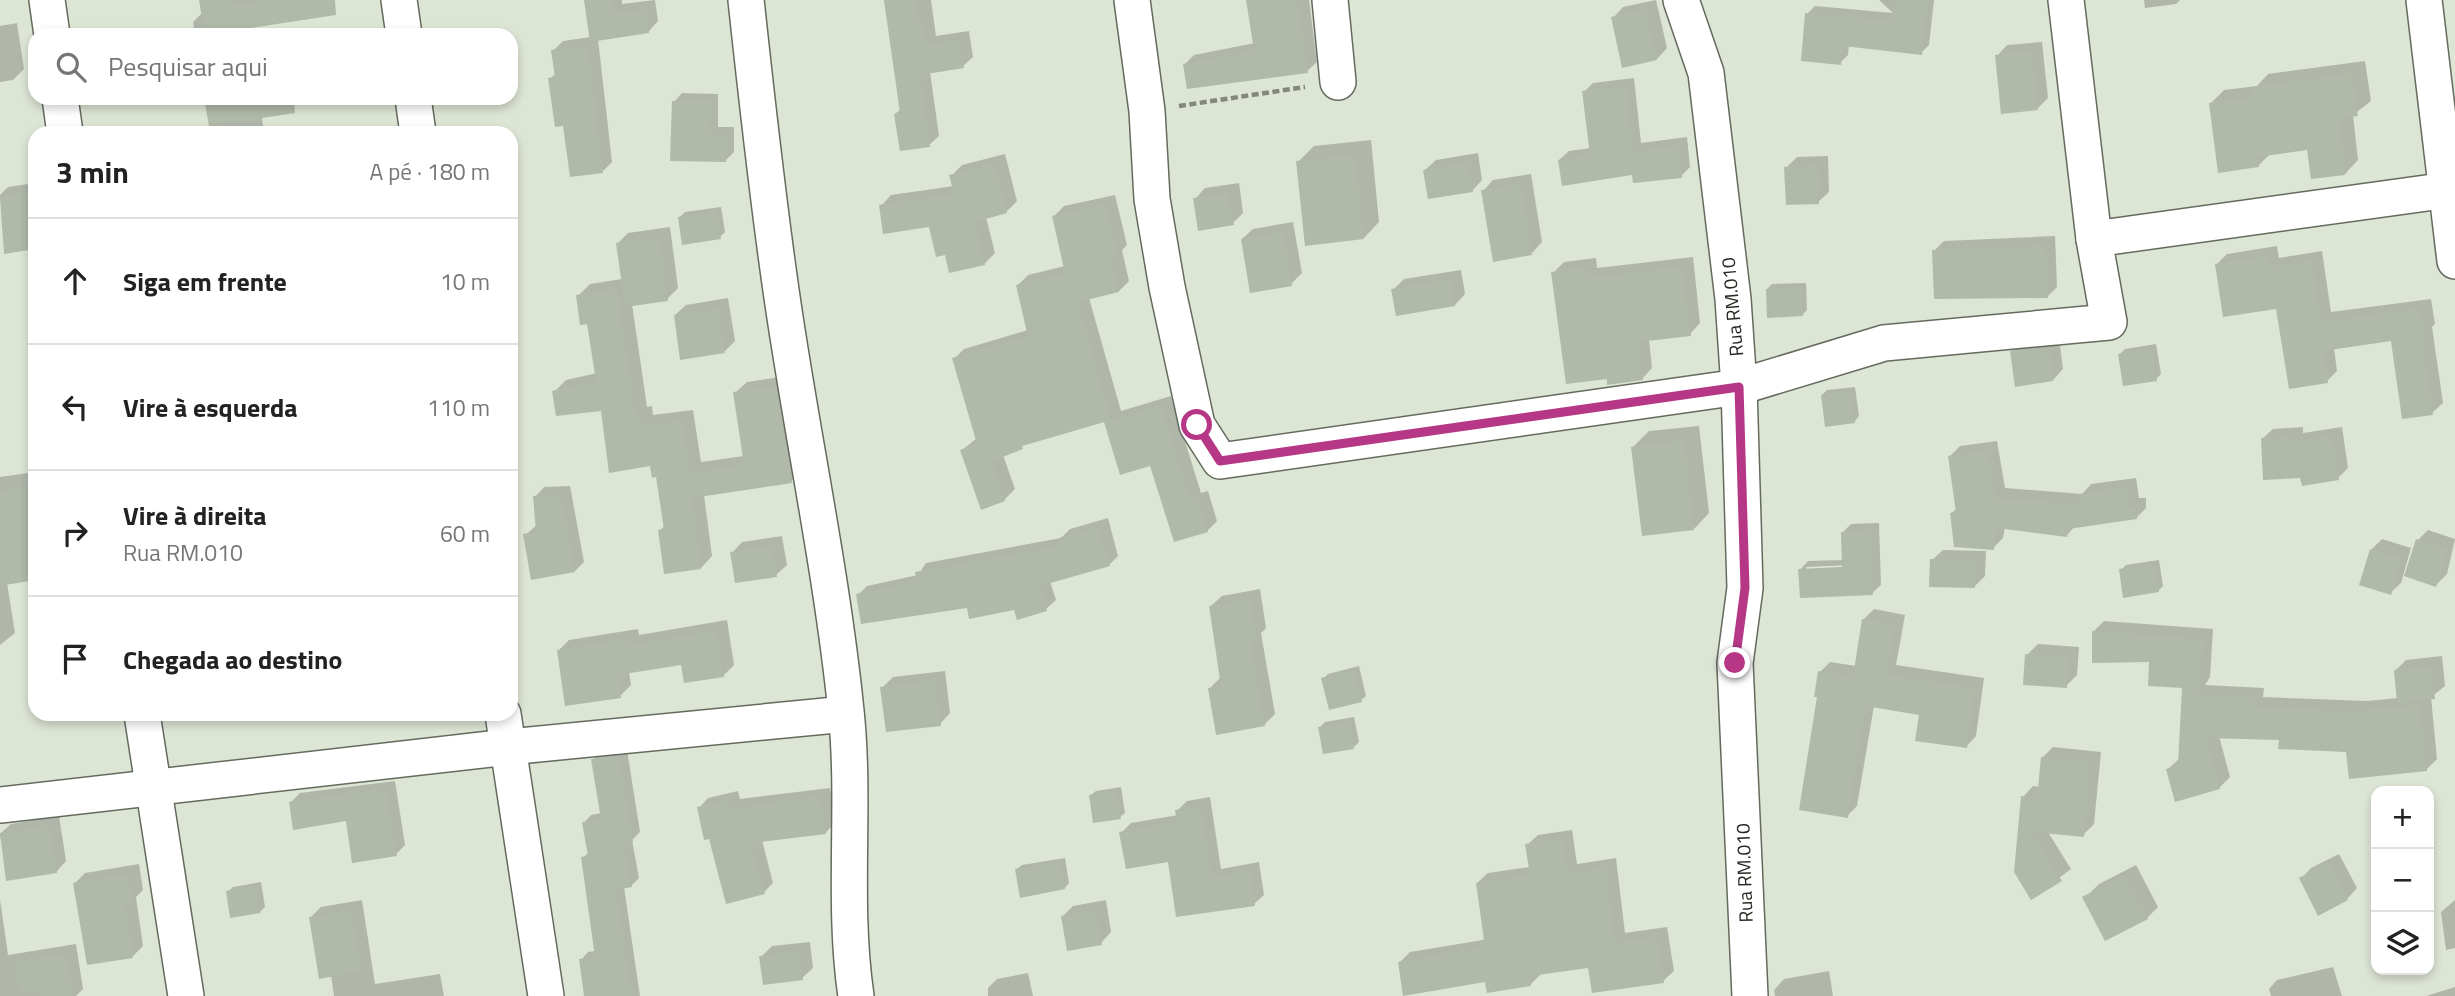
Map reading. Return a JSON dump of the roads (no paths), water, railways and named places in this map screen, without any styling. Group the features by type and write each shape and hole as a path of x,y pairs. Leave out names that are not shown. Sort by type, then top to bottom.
{"street":[{"path":"47,0 50,28"},
{"path":"399,0 403,28"},
{"path":"747,0 760,131 783,305 824,547 846,713 851,926 856,996"},
{"path":"1132,0 1147,111 1152,200 1181,355 1197,425 1220,461 1739,387 1884,343 2109,322 2094,239 2066,0"},
{"path":"1330,0 1338,82"},
{"name":"Rua RM.010","path":"1681,0 1706,73 1733,299 1739,387 1745,588 1735,663 1749,996"},
{"path":"2424,0 2451,190 2455,261"},
{"path":"61,105 64,126"},
{"path":"414,105 417,126"},
{"path":"2094,239 2451,190"},
{"path":"0,805 152,788 506,730 846,713"},
{"path":"143,721 186,996"},
{"path":"506,730 546,996"}]}
